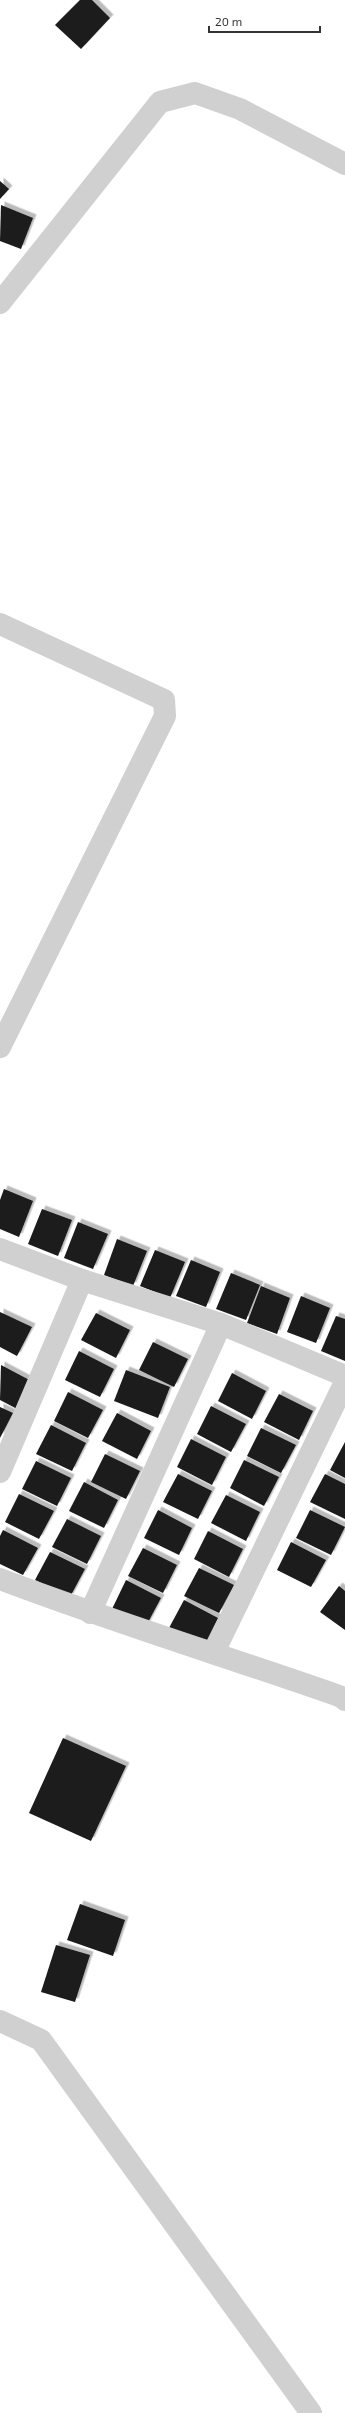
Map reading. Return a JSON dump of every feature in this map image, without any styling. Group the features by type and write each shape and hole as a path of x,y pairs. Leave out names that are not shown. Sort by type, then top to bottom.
{"street":[{"path":"0,303 160,102 196,93 240,109 345,164"},
{"path":"0,624 164,700 165,716 0,1047"},
{"path":"0,1249 82,1280 222,1324 345,1376"},
{"path":"0,1472 82,1280"},
{"path":"90,1613 222,1324"},
{"path":"214,1652 345,1382"},
{"path":"0,1579 90,1613 214,1652 344,1697"},
{"path":"0,2021 41,2040 311,2413"}],"building":[{"path":"80,0 92,0 110,18 81,49 55,25"},
{"path":"0,181 9,189 0,199"},
{"path":"1,205 33,218 21,249 0,241"},
{"path":"4,1189 33,1201 19,1237 0,1229 0,1200"},
{"path":"42,1209 72,1220 58,1256 28,1244"},
{"path":"78,1222 108,1234 93,1269 64,1258"},
{"path":"117,1239 147,1251 133,1286 104,1275"},
{"path":"155,1250 185,1262 170,1298 140,1286"},
{"path":"191,1260 220,1272 206,1307 176,1296"},
{"path":"231,1273 260,1285 246,1320 216,1309"},
{"path":"261,1286 290,1298 277,1334 247,1323"},
{"path":"301,1296 330,1308 316,1343 287,1332"},
{"path":"0,1312 32,1327 17,1356 0,1347"},
{"path":"96,1313 130,1330 116,1358 81,1340"},
{"path":"336,1316 345,1319 345,1361 321,1351"},
{"path":"153,1342 188,1359 174,1387 139,1370"},
{"path":"79,1351 114,1369 100,1397 65,1380"},
{"path":"1,1365 35,1383 21,1411 0,1400"},
{"path":"126,1370 170,1387 158,1418 114,1401"},
{"path":"232,1373 266,1391 252,1419 218,1401"},
{"path":"68,1392 103,1410 88,1438 54,1421"},
{"path":"279,1394 313,1411 299,1440 264,1422"},
{"path":"211,1406 246,1424 231,1452 197,1434"},
{"path":"0,1407 13,1413 0,1438"},
{"path":"117,1413 151,1431 137,1459 102,1441"},
{"path":"51,1425 86,1443 72,1471 36,1454"},
{"path":"261,1428 296,1445 281,1473 247,1456"},
{"path":"191,1439 226,1457 212,1485 177,1467"},
{"path":"345,1442 345,1478 330,1470"},
{"path":"105,1454 140,1471 126,1499 91,1482"},
{"path":"244,1460 279,1477 264,1506 230,1488"},
{"path":"36,1461 71,1478 57,1506 22,1489"},
{"path":"178,1474 212,1491 198,1519 163,1502"},
{"path":"325,1474 345,1484 345,1519 310,1502"},
{"path":"84,1482 118,1500 104,1528 69,1511"},
{"path":"19,1494 54,1511 39,1539 5,1522"},
{"path":"226,1495 260,1512 246,1541 211,1523"},
{"path":"158,1510 192,1528 179,1555 144,1538"},
{"path":"310,1510 345,1527 331,1555 296,1538"},
{"path":"67,1519 101,1536 87,1564 52,1547"},
{"path":"3,1530 38,1548 23,1575 0,1564 0,1536"},
{"path":"208,1531 243,1549 229,1577 194,1559"},
{"path":"291,1542 326,1560 311,1587 277,1570"},
{"path":"143,1548 177,1565 163,1593 128,1576"},
{"path":"50,1552 85,1569 70,1597 35,1580"},
{"path":"199,1568 234,1585 219,1613 184,1596"},
{"path":"126,1580 161,1598 146,1626 112,1609"},
{"path":"339,1586 345,1591 345,1630 320,1612"},
{"path":"184,1600 218,1618 204,1646 169,1628"},
{"path":"63,1738 126,1766 91,1841 29,1813"},
{"path":"80,1904 125,1920 113,1956 67,1940"},
{"path":"56,1945 90,1955 75,2002 41,1992"}]}
